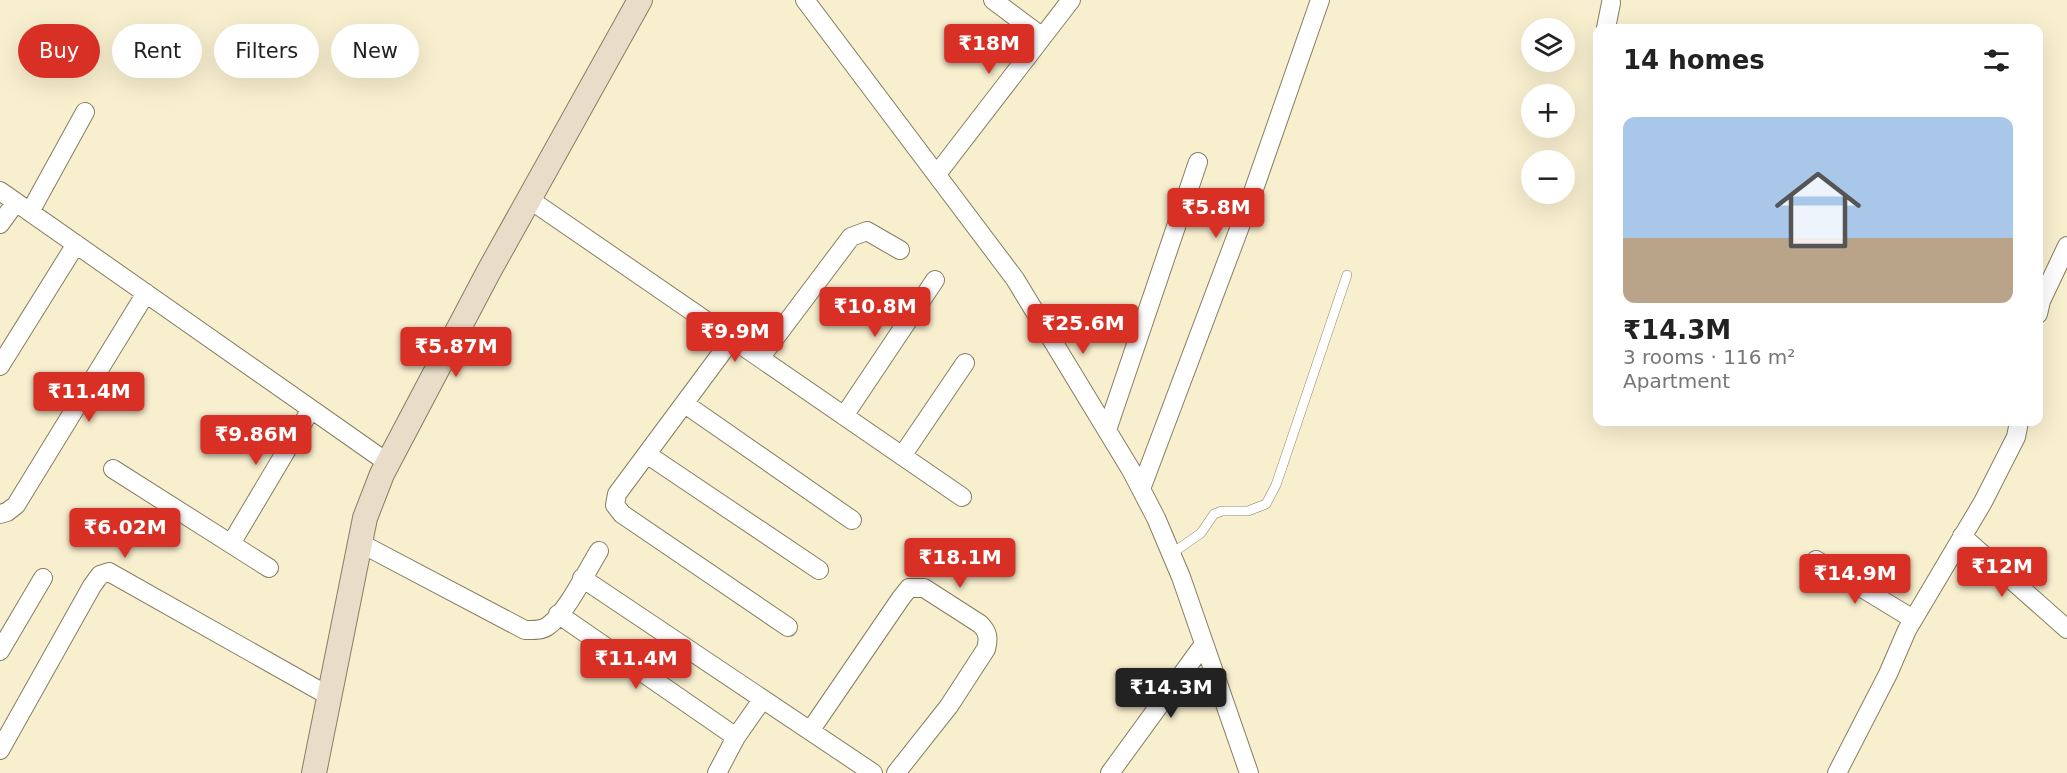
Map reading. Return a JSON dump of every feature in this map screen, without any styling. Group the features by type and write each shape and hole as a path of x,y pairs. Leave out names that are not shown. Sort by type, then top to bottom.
{"street":[{"path":"314,773 365,518 388,463 529,200 640,0"},
{"path":"805,0 1015,279 1141,489 1171,554 1249,773"},
{"path":"993,0 1041,36"},
{"path":"937,174 1041,36 1071,0"},
{"path":"1141,489 1253,192 1320,0"},
{"path":"1607,24 1611,3"},
{"path":"0,224 23,207 85,112"},
{"path":"1107,430 1198,162"},
{"path":"0,191 388,463"},
{"path":"529,200 962,496"},
{"path":"760,358 851,237 867,231 900,250"},
{"path":"0,366 76,244"},
{"path":"2043,296 2067,246"},
{"path":"844,416 935,280"},
{"path":"0,514 7,513 15,505 146,293"},
{"path":"732,339 617,494 615,505 622,514 788,627"},
{"path":"902,456 965,363"},
{"path":"685,404 852,520"},
{"path":"232,542 311,409"},
{"path":"1837,773 1913,619 1983,502 2016,437 2018,426"},
{"path":"648,455 819,570"},
{"path":"113,468 232,542 269,568"},
{"path":"1962,536 2067,629"},
{"path":"360,543 525,630 538,630 548,626 599,551"},
{"path":"1816,560 1913,619"},
{"path":"2,740 92,586 100,576 109,572 329,696"},
{"path":"0,651 43,578"},
{"path":"582,578 873,773"},
{"path":"810,731 901,598 909,588 924,588 980,624 987,631 989,640 986,649 949,706 896,773"},
{"path":"558,614 736,737"},
{"path":"1110,773 1204,644"},
{"path":"717,773 736,737 762,700"}],"lane":[{"path":"1171,554 1202,534 1214,514 1222,511 1248,511 1266,504 1276,485 1347,275"}]}
